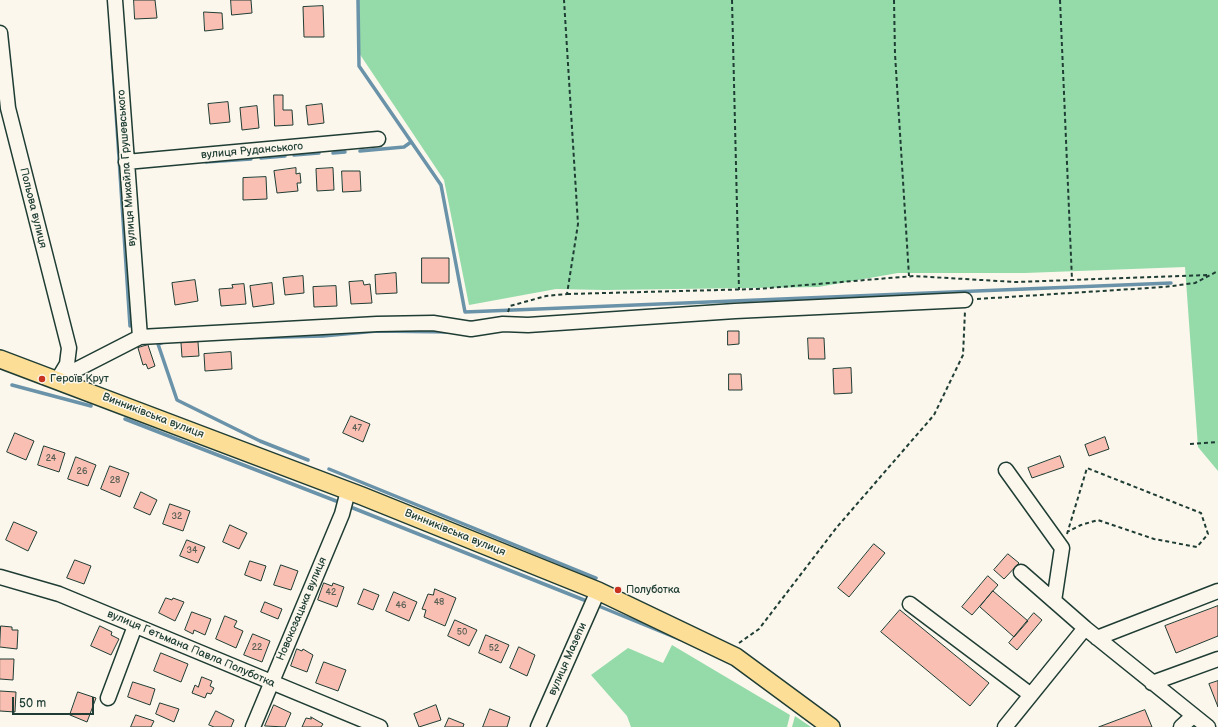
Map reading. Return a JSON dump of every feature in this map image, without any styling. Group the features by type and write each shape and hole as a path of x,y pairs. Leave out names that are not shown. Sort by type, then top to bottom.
{"main road":[{"name":"Винниківська вулиця","path":"0,359 58,379 348,491 598,591 736,657 832,727"}],"street":[{"name":"вулиця Михайла Грушевського","path":"115,0 140,337"},
{"name":"Польова вулиця","path":"0,33 8,108 69,348 67,364 58,379"},
{"name":"вулиця Руданського","path":"126,162 378,139"},
{"path":"58,379 140,337 378,324 433,324 471,329 502,324 528,325 735,311 965,300"},
{"path":"1006,470 1062,548 1054,601"},
{"name":"Новокозацька вулиця","path":"253,727 342,514 348,491"},
{"path":"1021,572 1097,638 1208,727"},
{"name":"вулиця Гетьмана Павла Полуботка","path":"0,577 59,594 380,727"},
{"name":"вулиця Мазепи","path":"538,727 598,591"},
{"path":"1097,638 1218,591"},
{"path":"910,604 1031,695"},
{"path":"108,698 136,626"},
{"path":"1005,727 1085,628"},
{"path":"1152,683 1218,660"},
{"path":"1181,727 1194,716"}],"path":[{"path":"564,0 578,224 567,294"},
{"path":"732,0 739,290"},
{"path":"894,0 895,54 909,276"},
{"path":"1060,0 1072,280"},
{"path":"725,652 759,629 837,527 934,415 963,355 965,300 1164,288 1195,283 1218,271"},
{"path":"502,324 510,306 546,296 567,294 739,290 831,284 877,278 909,276 1015,282 1212,275"},
{"path":"1190,444 1218,442"},
{"path":"1062,548 1067,532 1087,468 1201,513 1208,534 1197,547 1154,539 1098,520 1081,525 1067,532"}],"green space":[{"path":"359,0 1218,0 1218,471 1198,447 1185,267 1025,273 898,273 818,287 605,290 556,289 469,305 444,180 359,53"},
{"path":"672,645 790,715 787,727 631,727 627,716 591,675 628,648 663,663"},
{"path":"795,716 811,727 792,727"}],"building":[{"path":"134,0 155,0 157,18 135,19"},
{"path":"231,0 251,0 252,13 232,15"},
{"path":"323,6 324,37 304,37 303,7"},
{"path":"204,12 222,13 223,29 205,31"},
{"path":"274,95 283,95 283,110 292,110 293,125 275,126"},
{"path":"228,102 230,122 210,124 208,104"},
{"path":"322,104 324,123 308,125 306,106"},
{"path":"257,106 259,128 242,130 240,108"},
{"path":"296,168 296,174 300,173 301,183 297,183 298,191 277,193 274,171"},
{"path":"333,168 334,190 317,191 316,169"},
{"path":"342,171 360,171 361,191 343,192"},
{"path":"266,177 267,199 243,200 243,178"},
{"path":"422,258 449,258 449,283 422,283"},
{"path":"396,273 397,293 376,294 375,275"},
{"path":"303,276 304,293 285,295 283,278"},
{"path":"195,280 198,301 175,305 172,283"},
{"path":"363,281 364,285 370,284 372,303 351,304 349,282"},
{"path":"272,283 274,304 253,307 250,286"},
{"path":"244,284 246,304 221,306 219,289 233,288 232,285"},
{"path":"336,286 337,306 314,307 313,287"},
{"path":"728,331 739,331 739,344 728,345"},
{"path":"808,338 824,338 825,359 809,359"},
{"path":"198,342 199,356 182,357 181,343"},
{"path":"148,345 155,366 148,369 146,364 143,365 138,348"},
{"path":"231,352 232,369 205,371 204,354"},
{"path":"851,368 852,393 834,394 833,369"},
{"path":"729,374 741,374 742,390 729,390"},
{"path":"351,416 370,424 363,442 343,433"},
{"path":"15,433 34,441 26,460 7,452"},
{"path":"1105,437 1109,449 1089,456 1085,445"},
{"path":"44,446 65,453 59,472 38,465"},
{"path":"1060,456 1064,467 1032,478 1028,468"},
{"path":"76,457 96,465 88,486 68,479"},
{"path":"110,466 129,473 120,497 101,489"},
{"path":"141,492 157,500 150,515 134,508"},
{"path":"170,504 190,511 183,531 163,524"},
{"path":"14,522 37,532 28,551 6,540"},
{"path":"230,525 247,533 239,549 223,542"},
{"path":"187,540 205,547 198,563 180,556"},
{"path":"874,544 885,553 849,597 838,588"},
{"path":"1008,554 1019,563 1004,579 994,570"},
{"path":"75,560 91,566 84,584 67,578"},
{"path":"250,561 266,566 261,581 245,575"},
{"path":"281,565 298,571 291,590 274,585"},
{"path":"988,576 998,585 972,615 962,607"},
{"path":"324,583 332,586 333,583 344,587 337,607 318,600"},
{"path":"364,589 379,595 373,610 358,604"},
{"path":"435,589 456,598 445,626 424,617 426,610 422,609 428,594 433,595"},
{"path":"993,591 1028,621 1014,637 980,607"},
{"path":"394,592 417,602 409,621 386,611"},
{"path":"166,598 172,600 173,598 184,602 175,621 159,613"},
{"path":"265,602 282,609 278,619 261,612"},
{"path":"1218,606 1218,636 1176,653 1165,626"},
{"path":"900,610 989,683 970,706 881,632"},
{"path":"192,612 211,619 205,635 194,630 193,634 185,630"},
{"path":"1034,613 1042,620 1017,650 1009,643"},
{"path":"225,616 237,621 234,627 243,631 236,648 216,639"},
{"path":"455,620 477,630 469,646 448,636"},
{"path":"1,626 12,627 12,630 18,630 17,649 0,647"},
{"path":"100,626 112,632 111,635 119,639 111,655 91,646"},
{"path":"253,634 270,641 262,662 244,655"},
{"path":"486,635 509,645 501,663 479,653"},
{"path":"519,647 535,655 527,676 510,668"},
{"path":"297,649 302,651 303,649 313,655 307,672 291,666"},
{"path":"161,653 188,664 181,682 154,671"},
{"path":"0,659 14,659 13,680 0,679"},
{"path":"324,662 346,670 338,691 316,683"},
{"path":"202,677 212,681 210,686 214,688 211,694 207,693 205,698 192,693 195,685 198,687"},
{"path":"1218,681 1218,707 1209,684"},
{"path":"133,682 155,689 150,705 128,697"},
{"path":"0,691 16,692 15,712 0,711"},
{"path":"78,692 96,698 87,722 70,715"},
{"path":"160,703 179,709 174,722 156,714"},
{"path":"274,705 291,713 285,727 265,726"},
{"path":"436,705 441,720 419,727 414,714"},
{"path":"490,709 510,717 507,727 483,727"},
{"path":"1145,710 1152,727 1099,727"},
{"path":"216,711 234,720 231,727 214,727 209,725"},
{"path":"136,715 154,721 151,727 131,727"},
{"path":"311,717 323,724 321,727 302,727 306,718 311,719"},
{"path":"449,718 464,724 463,727 445,727"}],"waterway":[{"path":"358,0 359,66 441,185 465,312 1171,283"},
{"path":"112,51 130,326"},
{"path":"360,151 404,147 411,142"},
{"path":"333,153 345,152"},
{"path":"294,155 319,153"},
{"path":"261,158 285,156"},
{"path":"206,162 251,159"},
{"path":"244,338 323,336 377,331 450,332"},
{"path":"164,342 158,344 177,400 260,441 308,460"},
{"path":"12,385 91,406"},
{"path":"125,419 336,501"},
{"path":"329,469 596,578"},
{"path":"353,508 584,600"},
{"path":"601,607 679,639"}],"place":[{"name":"Героїв Крут","path":"42,379"},
{"name":"Полуботка","path":"618,590"}]}
